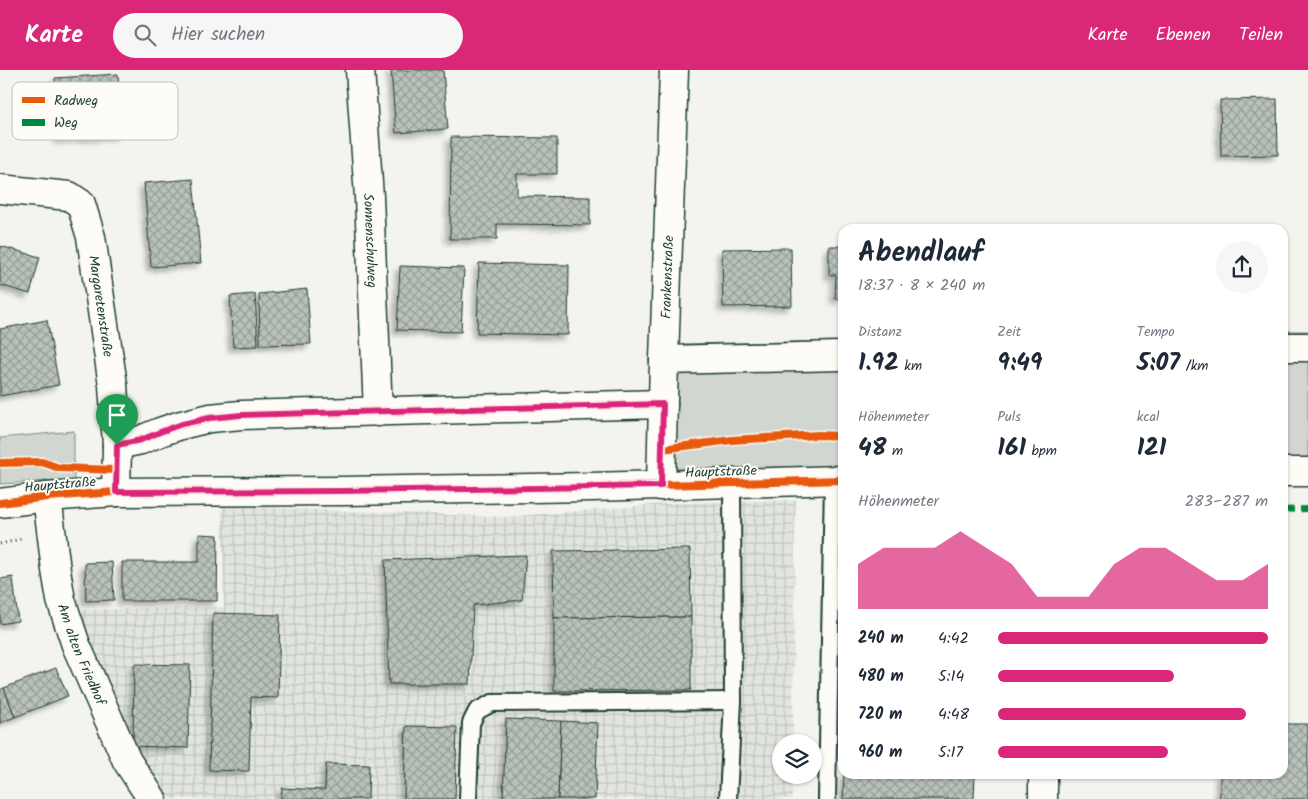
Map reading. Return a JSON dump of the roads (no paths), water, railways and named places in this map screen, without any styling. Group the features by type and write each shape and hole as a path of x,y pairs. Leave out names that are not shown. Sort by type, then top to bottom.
{"street":[{"name":"Sonnenschulweg","path":"360,70 369,197 378,412"},
{"name":"Frankenstraße","path":"661,486 674,70"},
{"name":"Margaretenstraße","path":"0,189 69,196 82,204 91,237 113,384 117,445 116,492"},
{"path":"1288,347 1308,346"},
{"path":"664,360 838,356"},
{"path":"117,445 141,440 182,424 210,418 241,415 663,404"},
{"path":"1288,472 1308,472"},
{"name":"Hauptstraße","path":"0,503 47,497 116,492 661,486 838,480"},
{"name":"Am alten Friedhof","path":"47,497 61,600 76,645 127,761 152,799"},
{"path":"1043,779 1043,799"}],"lane":[{"path":"827,799 838,480"},
{"path":"728,799 733,701 732,484"},
{"path":"468,799 470,723 477,711 492,703 733,701"}]}
